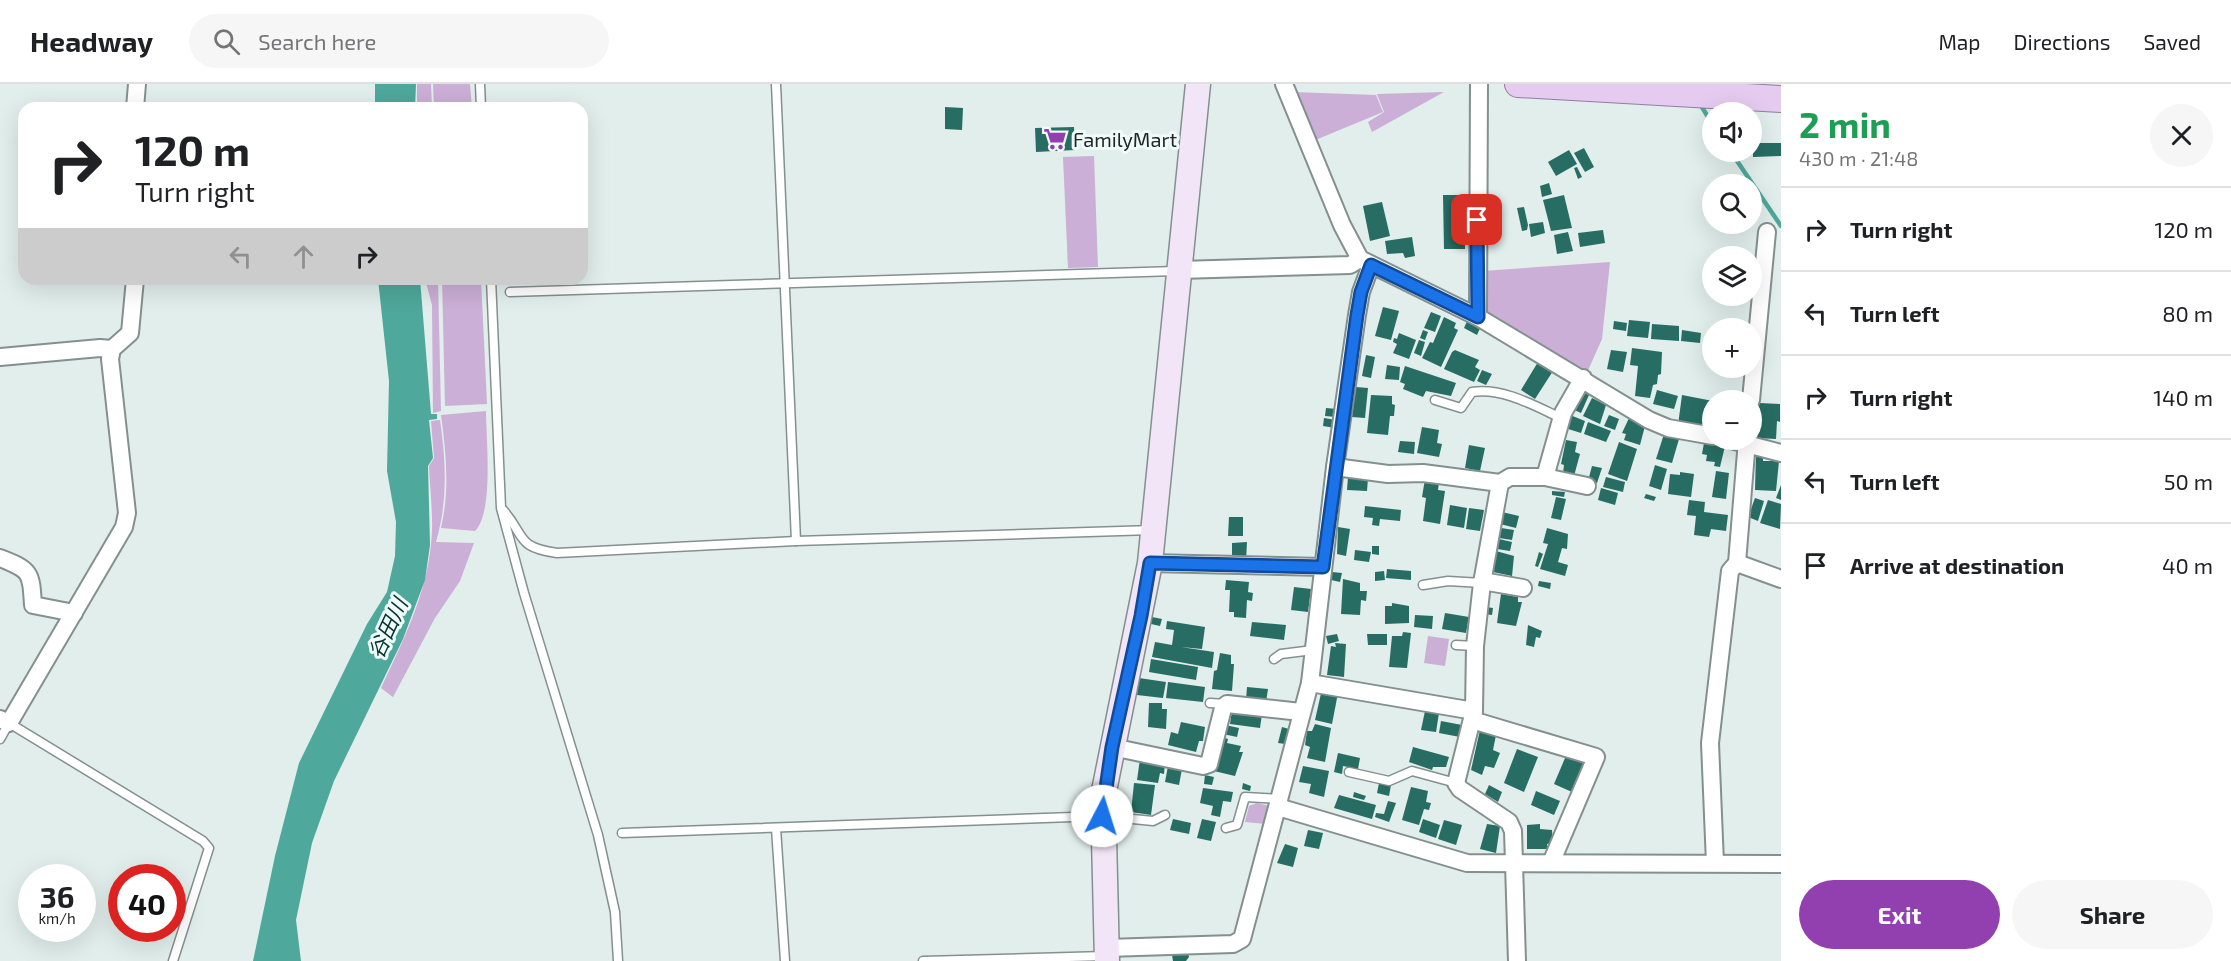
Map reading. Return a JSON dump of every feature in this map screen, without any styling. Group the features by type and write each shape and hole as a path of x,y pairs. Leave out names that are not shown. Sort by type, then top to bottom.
{"main road":[{"path":"1518,84 1781,99"}],"street":[{"path":"136,102 137,84"},
{"path":"1198,84 1150,563 1141,616 1112,747 1102,816 1107,955 1233,944 1242,939 1310,682 1335,467 1366,262"},
{"path":"1284,84 1342,225 1366,262 1478,317 1583,378 1649,420 1668,428 1702,434"},
{"path":"1478,317 1479,84"},
{"path":"1752,390 1767,232"},
{"path":"1180,270 1350,265 1366,262"},
{"path":"5,721 74,613 124,527 127,513 110,359 112,349 130,333 134,285"},
{"path":"0,357 100,348 112,349"},
{"path":"1545,477 1561,418 1583,378"},
{"path":"1762,447 1781,453"},
{"path":"1715,863 1710,743 1730,572 1737,563 1741,450"},
{"path":"1335,467 1388,474 1423,473 1500,483 1510,477 1545,477 1587,486"},
{"path":"1500,483 1482,582 1475,646 1473,715 1456,783 1460,789 1509,822 1513,831 1517,961"},
{"path":"0,558 28,571 32,580 33,605 74,613"},
{"path":"1150,563 1323,567"},
{"path":"1737,563 1781,579"},
{"path":"1482,582 1523,588"},
{"path":"1310,682 1473,715 1596,757 1551,863"},
{"path":"1112,747 1203,766 1209,764 1223,708 1218,704 1301,712"},
{"path":"1279,803 1467,862 1781,864"}],"lane":[{"path":"480,84 482,102"},
{"path":"776,84 796,541"},
{"path":"510,292 1180,270"},
{"path":"491,285 501,508 558,707 598,835 615,912 618,961"},
{"path":"1435,400 1461,408 1472,392 1483,390 1527,402 1561,418"},
{"path":"501,508 521,540 536,550 557,553 796,541 1153,530"},
{"path":"1423,585 1448,581 1482,582"},
{"path":"1456,645 1475,646"},
{"path":"1274,659 1281,654 1313,650"},
{"path":"0,739 5,721 203,841 209,848 173,961"},
{"path":"1349,772 1389,781 1412,771 1456,783"},
{"path":"1226,828 1238,825 1245,797 1279,803"},
{"path":"622,833 1102,816 1153,821 1165,815"},
{"path":"776,828 785,961"},
{"path":"923,961 1107,955"}],"shaded area":[{"path":"417,84 431,84 432,102 417,102"},
{"path":"433,84 470,84 472,102 434,102"},
{"path":"1293,92 1376,95 1383,112 1313,141"},
{"path":"1444,92 1372,132 1368,122 1384,112 1377,94"},
{"path":"1094,156 1098,267 1068,268 1063,157"},
{"path":"1610,262 1602,339 1586,375 1483,314 1483,271"},
{"path":"427,285 438,285 441,411 433,413 432,305"},
{"path":"442,285 481,285 487,404 445,406"},
{"path":"486,411 487,492 481,521 475,531 441,528 446,499 446,457 441,415"},
{"path":"440,420 445,481 443,511 436,542 474,543 460,581 435,618 393,697 381,688 412,618 424,582 432,525 429,466 434,458 431,421"},
{"path":"1428,636 1449,639 1445,666 1424,663"},
{"path":"1257,803 1270,806 1266,824 1245,822 1249,806"}],"water":[{"path":"375,84 416,84 415,102 375,102"},
{"name":"谷田川","path":"379,285 420,285 431,414 437,414 437,419 429,420 433,458 428,466 430,545 425,580 403,639 334,781 312,843 296,920 301,961 253,961 275,856 299,763 367,624 387,592 395,556 396,522 387,471 389,381"}],"building":[{"path":"945,107 963,108 962,130 945,129"},
{"name":"FamilyMart","path":"1074,127 1075,150 1036,152 1035,128"},
{"path":"1762,143 1781,143 1781,156 1762,157"},
{"path":"1584,148 1594,167 1585,172 1574,153"},
{"path":"1569,150 1577,164 1556,176 1548,162"},
{"path":"1577,167 1582,177 1578,179 1574,168"},
{"path":"1549,183 1552,194 1542,197 1540,186"},
{"path":"1443,195 1464,195 1465,249 1444,249"},
{"path":"1564,195 1572,228 1551,231 1543,200"},
{"path":"1382,202 1390,236 1370,241 1363,206"},
{"path":"1524,207 1528,225 1527,230 1522,231 1517,208"},
{"path":"1543,222 1545,233 1531,237 1529,224"},
{"path":"1603,230 1605,243 1580,247 1578,233"},
{"path":"1568,232 1573,251 1557,254 1554,235"},
{"path":"1412,237 1415,256 1405,258 1403,253 1387,254 1385,241"},
{"path":"1383,307 1399,311 1391,340 1375,336"},
{"path":"1431,312 1441,316 1435,332 1424,328"},
{"path":"1444,317 1456,323 1454,328 1458,330 1441,367 1422,358 1430,342 1433,343"},
{"path":"1468,319 1481,326 1477,335 1464,328"},
{"path":"1629,320 1650,322 1648,338 1627,336"},
{"path":"1614,321 1627,323 1626,331 1613,329"},
{"path":"1652,324 1679,326 1679,341 1651,339"},
{"path":"1423,330 1428,332 1425,340 1420,338"},
{"path":"1682,330 1701,333 1700,343 1681,341"},
{"path":"1399,333 1416,340 1409,359 1393,353 1397,344 1393,342 1394,338 1397,339"},
{"path":"1419,340 1425,342 1421,356 1414,353"},
{"path":"1632,348 1662,352 1661,374 1658,375 1657,384 1653,385 1650,398 1635,396 1638,366 1630,365"},
{"path":"1455,350 1479,360 1475,367 1480,370 1474,382 1444,369"},
{"path":"1611,350 1627,352 1623,372 1607,369"},
{"path":"1366,355 1375,357 1371,378 1362,376"},
{"path":"1538,362 1553,371 1535,399 1521,390"},
{"path":"1387,365 1400,367 1399,380 1385,379"},
{"path":"1405,366 1456,383 1451,396 1426,391 1423,397 1403,389 1405,384 1400,382"},
{"path":"1482,370 1492,374 1486,385 1477,381"},
{"path":"1356,387 1368,388 1365,418 1352,417"},
{"path":"1657,390 1678,396 1674,409 1653,404"},
{"path":"1580,391 1589,395 1581,413 1572,409"},
{"path":"1371,395 1392,396 1392,404 1395,405 1394,416 1390,416 1388,435 1367,433"},
{"path":"1682,395 1702,399 1702,428 1678,425"},
{"path":"1592,398 1606,405 1600,424 1583,416"},
{"path":"1762,403 1780,404 1780,422 1777,421 1776,439 1762,438"},
{"path":"1326,408 1337,409 1336,417 1325,416"},
{"path":"1570,415 1585,421 1581,433 1565,428"},
{"path":"1609,415 1619,419 1615,430 1604,426"},
{"path":"1630,416 1645,426 1640,445 1624,440 1626,434 1622,433"},
{"path":"1324,418 1336,420 1335,428 1323,426"},
{"path":"1588,422 1611,431 1606,442 1584,434"},
{"path":"1422,427 1439,430 1437,443 1442,444 1439,457 1417,453"},
{"path":"1664,434 1679,439 1672,463 1656,459"},
{"path":"1566,440 1577,442 1575,452 1580,454 1574,476 1563,473 1564,465 1561,464"},
{"path":"1400,441 1415,442 1414,454 1398,452"},
{"path":"1619,442 1637,449 1627,481 1608,474"},
{"path":"1469,445 1485,448 1480,471 1465,468"},
{"path":"1703,450 1724,450 1720,467 1714,466 1715,462 1706,461 1707,455 1702,454"},
{"path":"1756,453 1763,454 1763,461 1779,461 1776,491 1755,490"},
{"path":"1655,465 1667,469 1661,490 1649,486"},
{"path":"1592,466 1602,468 1597,483 1588,481"},
{"path":"1716,471 1729,473 1726,499 1712,497"},
{"path":"1680,472 1694,474 1691,497 1668,494 1670,474 1680,475"},
{"path":"1348,477 1368,478 1367,491 1347,490"},
{"path":"1606,477 1625,482 1623,492 1603,487"},
{"path":"1425,479 1439,482 1438,490 1445,491 1440,524 1423,521 1426,498 1422,497"},
{"path":"1781,485 1781,500 1776,498"},
{"path":"1601,488 1618,493 1615,505 1598,500"},
{"path":"1552,491 1565,492 1564,497 1552,495"},
{"path":"1646,494 1656,497 1654,501 1644,498"},
{"path":"1556,497 1566,499 1561,520 1551,518"},
{"path":"1755,498 1764,501 1758,521 1748,517"},
{"path":"1689,500 1705,502 1704,512 1728,515 1726,531 1711,529 1709,537 1694,535 1696,516 1687,515"},
{"path":"1768,500 1781,504 1780,529 1760,523"},
{"path":"1450,505 1467,508 1464,528 1447,525"},
{"path":"1365,506 1401,510 1400,521 1380,519 1379,526 1372,525 1373,518 1364,517"},
{"path":"1469,508 1484,510 1480,531 1466,529"},
{"path":"1502,512 1519,516 1516,528 1500,524"},
{"path":"1229,517 1243,517 1243,536 1228,536"},
{"path":"1338,527 1350,529 1346,556 1337,554"},
{"path":"1501,528 1514,530 1512,540 1499,538"},
{"path":"1547,528 1568,534 1567,549 1562,548 1558,562 1568,565 1565,576 1540,569 1548,544 1543,543"},
{"path":"1499,539 1512,542 1510,551 1497,549"},
{"path":"1247,542 1246,561 1232,560 1232,543"},
{"path":"1372,546 1379,546 1379,555 1372,554"},
{"path":"1355,550 1371,552 1369,562 1354,560"},
{"path":"1496,551 1514,556 1512,576 1493,572"},
{"path":"1539,552 1543,554 1538,567 1535,566"},
{"path":"1387,569 1411,571 1411,580 1386,578"},
{"path":"1384,571 1385,580 1375,581 1375,572"},
{"path":"1332,572 1342,573 1340,582 1331,580"},
{"path":"1343,579 1360,583 1360,591 1367,591 1366,601 1361,600 1360,615 1341,614"},
{"path":"1226,580 1249,582 1248,592 1253,593 1252,601 1247,600 1246,618 1234,617 1234,612 1229,612 1230,590 1225,590"},
{"path":"1539,581 1551,583 1550,589 1538,586"},
{"path":"1294,587 1311,589 1308,612 1291,610"},
{"path":"1501,594 1518,597 1518,602 1522,602 1516,626 1497,623"},
{"path":"1392,603 1409,606 1409,623 1385,624 1385,606 1392,606"},
{"path":"1486,607 1493,608 1492,615 1485,614"},
{"path":"1445,613 1469,617 1466,633 1442,629"},
{"path":"1415,615 1433,616 1432,629 1414,627"},
{"path":"1152,617 1162,619 1160,626 1151,624"},
{"path":"1167,621 1205,627 1202,649 1181,647 1214,652 1212,668 1152,657 1155,642 1172,645 1174,630 1166,629"},
{"path":"1252,622 1286,625 1284,640 1250,636"},
{"path":"1528,625 1542,631 1540,638 1536,637 1534,647 1526,645"},
{"path":"1403,632 1411,633 1407,668 1389,667 1392,636 1402,636"},
{"path":"1337,634 1339,641 1328,644 1326,636"},
{"path":"1367,634 1387,634 1387,645 1368,645"},
{"path":"1335,643 1346,644 1344,677 1327,675 1331,646 1336,647"},
{"path":"1220,653 1231,655 1231,664 1234,664 1232,691 1212,689 1214,671 1217,670"},
{"path":"1151,659 1198,667 1196,680 1149,672"},
{"path":"1139,678 1166,682 1163,698 1137,695"},
{"path":"1168,682 1205,687 1203,702 1166,698"},
{"path":"1247,687 1268,689 1266,702 1246,700"},
{"path":"1322,689 1338,693 1332,724 1315,720"},
{"path":"1149,703 1162,703 1162,709 1167,709 1166,729 1148,727"},
{"path":"1232,710 1262,714 1260,728 1230,724"},
{"path":"1425,711 1439,713 1436,732 1421,730"},
{"path":"1441,721 1462,725 1460,737 1439,733"},
{"path":"1181,722 1205,727 1203,741 1199,741 1196,752 1168,745 1171,732 1178,734"},
{"path":"1315,724 1331,728 1325,762 1307,758 1310,747 1305,745 1307,731 1312,731"},
{"path":"1225,725 1239,728 1237,737 1223,734"},
{"path":"1282,727 1289,729 1285,744 1278,743"},
{"path":"1480,730 1496,735 1493,750 1500,753 1494,768 1485,766 1482,775 1471,770"},
{"path":"1222,737 1228,739 1227,743 1241,746 1239,752 1243,752 1235,776 1214,771"},
{"path":"1413,747 1449,757 1446,767 1433,767 1432,770 1409,762"},
{"path":"1517,749 1538,757 1524,792 1504,783"},
{"path":"1568,751 1589,760 1572,792 1554,784"},
{"path":"1338,753 1360,758 1358,769 1343,766 1342,774 1334,772"},
{"path":"1140,759 1165,764 1164,774 1160,773 1158,783 1137,780"},
{"path":"1168,766 1182,769 1179,785 1165,782"},
{"path":"1303,766 1329,771 1324,797 1309,793 1311,784 1299,782"},
{"path":"1205,775 1214,777 1212,785 1204,784"},
{"path":"1134,783 1155,785 1151,815 1131,812"},
{"path":"1243,783 1251,786 1250,791 1242,789"},
{"path":"1379,783 1391,785 1389,796 1377,793"},
{"path":"1489,785 1502,792 1498,802 1485,794"},
{"path":"1411,787 1428,791 1426,802 1431,803 1429,810 1424,809 1419,825 1402,820"},
{"path":"1203,788 1233,792 1231,802 1223,801 1220,817 1211,815 1213,806 1200,803"},
{"path":"1536,791 1560,801 1554,815 1531,805"},
{"path":"1354,792 1366,796 1364,800 1353,797"},
{"path":"1339,795 1376,805 1372,819 1334,808"},
{"path":"1388,801 1396,803 1389,822 1375,817 1376,813 1384,814"},
{"path":"1173,819 1191,823 1189,834 1170,830"},
{"path":"1202,819 1216,822 1211,841 1197,838"},
{"path":"1423,819 1440,825 1436,838 1419,832"},
{"path":"1444,820 1462,825 1456,845 1438,839"},
{"path":"1487,824 1500,826 1496,853 1480,849"},
{"path":"1540,824 1540,829 1552,830 1553,843 1547,844 1548,849 1527,849 1527,825"},
{"path":"1308,830 1323,833 1319,849 1304,846"},
{"path":"1285,844 1298,848 1293,867 1277,863"},
{"path":"1188,953 1189,957 1186,961 1173,961 1172,955"}],"waterway":[{"path":"1738,162 1781,226"}],"place":[{"name":"FamilyMart","path":"1055,139"}],"route":[{"path":"1102,816 1103,796 1112,747 1128,679 1150,563 1170,566 1323,567 1357,315 1361,292 1371,265 1478,317 1477,220"}]}
